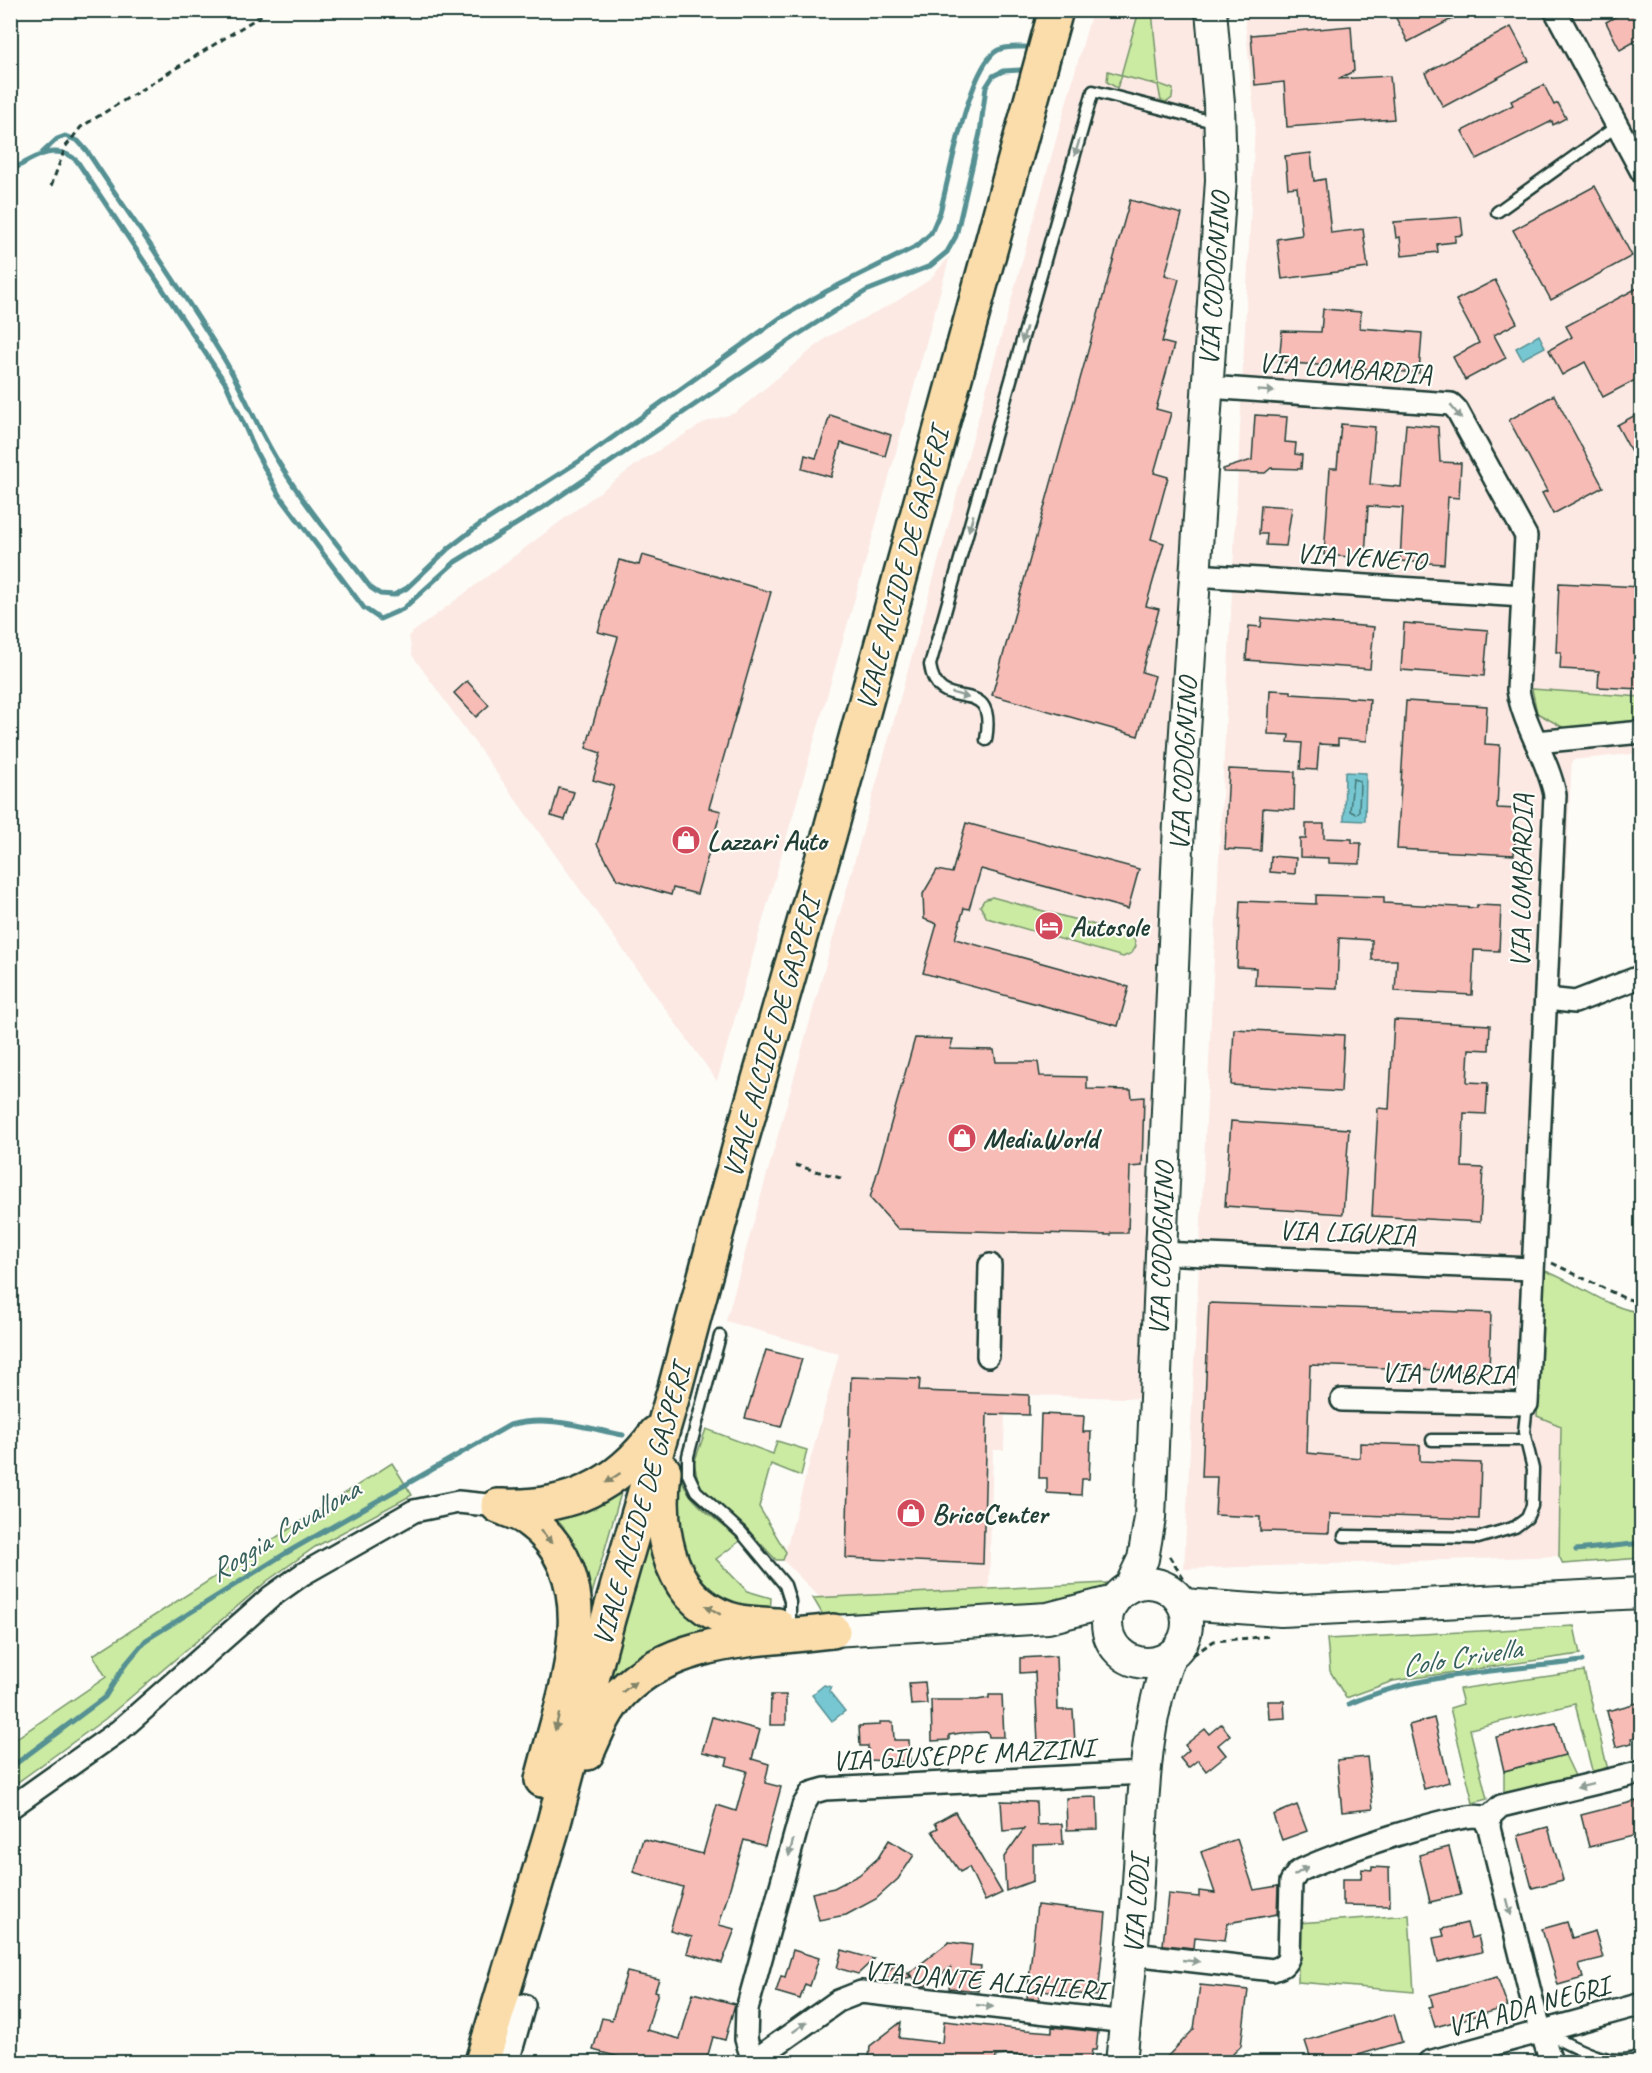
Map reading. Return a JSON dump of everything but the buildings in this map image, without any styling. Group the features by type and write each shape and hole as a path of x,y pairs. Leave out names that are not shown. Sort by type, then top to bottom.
{"main road":[{"name":"VIALE ALCIDE DE GASPERI","path":"482,2062 509,1966 548,1844 608,1618 675,1388 740,1145 829,836 1056,10"},
{"path":"675,1388 674,1432 665,1466 661,1498 663,1533 676,1573 698,1600 716,1613 739,1622 790,1631"},
{"path":"498,1506 528,1507 550,1504 602,1485 624,1470 666,1419"},
{"path":"498,1506 526,1518 544,1533 560,1553 571,1576 576,1604 576,1636 571,1662 538,1796 538,1823 548,1844"},
{"path":"548,1844 603,1718 621,1693 673,1658 700,1647 790,1631 833,1630"},
{"path":"460,2062 472,2027 509,1966"}],"street":[{"name":"VIA CODOGNINO","path":"1122,1593 1143,1558 1150,1518 1179,823 1221,180 1220,123 1211,10"},
{"path":"1555,10 1641,172"},
{"name":"VIA LOMBARDIA","path":"1208,387 1451,404 1457,410 1526,536 1518,690 1523,712 1555,795 1547,999 1532,1264"},
{"name":"VIA VENETO","path":"1195,575 1523,597"},
{"path":"1536,742 1641,732"},
{"path":"1547,999 1575,1002 1641,976"},
{"name":"VIA LIGURIA","path":"1160,1253 1532,1264"},
{"name":"VIA UMBRIA","path":"1342,1400 1527,1404 1532,1264"},
{"path":"988,1356 990,1265"},
{"path":"10,1808 120,1730 272,1596 303,1574 414,1511 458,1502 498,1506"},
{"name":"VIA CODOGNINO","path":"1150,1518 1158,1559 1192,1622"},
{"path":"833,1630 1048,1618 1122,1593 1143,1583 1156,1583 1192,1622"},
{"path":"1121,1651 1107,1622 1122,1593"},
{"path":"1048,1618 1087,1630 1121,1651 1150,1663 1192,1622 1281,1611 1641,1593"},
{"name":"VIA LODI","path":"1121,2062 1133,1954 1146,1761 1157,1689 1192,1622"},
{"name":"VIA LODI","path":"1121,1651 1137,1688 1146,1761"},
{"name":"VIA GIUSEPPE MAZZINI","path":"752,2062 746,2039 747,2009 803,1806 811,1793 825,1789 1146,1761"},
{"path":"1489,1828 1492,1812 1501,1806 1641,1772"},
{"path":"1133,1954 1273,1970 1280,1968 1287,1964 1289,1956 1291,1882 1298,1872 1380,1840 1468,1815 1483,1817 1489,1828 1551,2062"},
{"name":"VIA DANTE ALIGHIERI","path":"752,2062 838,2001 861,1992 1126,2022"},
{"name":"VIA ADA NEGRI","path":"1429,2062 1641,2004"},
{"path":"508,2062 524,2005"}],"lane":[{"path":"986,740 989,722 986,706 979,700 948,692 937,685 930,665 1093,91 1220,123"},
{"path":"1497,212 1605,132 1617,126"},
{"path":"720,1336 690,1447 688,1474 696,1491 741,1532 780,1578 790,1600 790,1631"},
{"path":"1344,1536 1478,1538 1515,1527 1527,1518 1532,1506 1533,1469 1526,1440 1527,1404"},
{"path":"1432,1440 1526,1440"},
{"path":"1541,2031 1592,2056 1628,2061 1641,2056"}],"path":[{"path":"51,186 66,146 81,128 270,10"},
{"path":"795,1165 844,1179"},
{"path":"1532,1264 1553,1263 1624,1298 1641,1303"},
{"path":"1166,1550 1176,1570 1190,1586 1209,1596 1192,1622"}],"shaded area":[{"path":"1092,11 1198,11 1208,148 1170,766 1163,840 1154,1399 1030,1395 1029,1415 1005,1414 1004,1450 993,1450 989,1589 820,1598 783,1560 839,1354 726,1321"},
{"path":"1244,11 1641,11 1641,753 1572,760 1537,1415 1561,1426 1559,1556 1184,1569 1255,123"},
{"path":"950,256 717,1081 412,655 409,635 641,461 705,422 735,413 827,337 897,301 929,280"}],"green space":[{"path":"1139,11 1152,11 1159,84 1173,89 1172,98 1167,102 1161,101 1158,85 1122,76 1117,88 1107,82 1108,71 1121,75"},
{"path":"1532,689 1641,697 1641,723 1564,728 1537,713"},
{"path":"992,897 1128,934 1134,939 1136,946 1132,953 1123,957 987,918 980,906 984,900"},
{"path":"1545,1271 1618,1307 1641,1312 1641,1558 1563,1564 1559,1556 1561,1426 1537,1416"},
{"path":"706,1429 773,1454 777,1441 807,1450 801,1476 771,1464 759,1507 786,1552 783,1560 776,1560 749,1531 708,1497 699,1485 694,1463"},
{"path":"678,1460 684,1486 691,1497 740,1541 716,1559 747,1591 771,1598 770,1613 724,1604 684,1567 673,1489"},
{"path":"392,1463 412,1495 315,1547 267,1581 105,1719 11,1787 11,1742 106,1677 93,1655"},
{"path":"623,1486 586,1615 554,1537 549,1514"},
{"path":"650,1521 721,1626 602,1702"},
{"path":"1107,1583 1110,1586 1099,1592 1049,1604 823,1615 813,1598"},
{"path":"1574,1626 1580,1654 1393,1681 1346,1698 1330,1671 1327,1639"},
{"path":"1584,1671 1608,1770 1593,1774 1575,1704 1470,1729 1487,1799 1473,1803 1450,1708 1463,1704 1459,1689"},
{"path":"1565,1755 1576,1778 1504,1795 1504,1771"},
{"path":"1409,1915 1414,1992 1298,1982 1298,1923"}],"water":[{"path":"1539,335 1545,347 1522,359 1516,348"},
{"path":"1345,772 1366,773 1365,821 1344,820"},
{"path":"824,1685 831,1687 829,1691 845,1711 832,1721 812,1695"}],"waterway":[{"path":"42,153 57,139 65,136 78,141 87,151 221,354 271,450 300,495 371,588 380,594 394,595 407,588 449,548 479,525 581,460 780,318 827,291 917,246 931,233 940,212 961,124 978,77 988,60 998,50 1008,47 1025,47"},
{"path":"10,171 35,157 52,152 69,155 77,161 226,384 256,452 279,495 364,608 380,619 403,609 455,562 547,505 799,334 866,291 930,266 947,252 956,236 980,133 986,87 993,76 1003,71 1020,70"},
{"name":"Roggia Cavallona","path":"10,1768 105,1697 125,1665 146,1640 286,1553 510,1425 552,1421 623,1435"},
{"name":"Roggia Cavallona","path":"1576,1550 1642,1543"},
{"name":"Colo Crivella","path":"1349,1704 1376,1693 1434,1679 1582,1661"}],"place":[{"name":"Lazzari Auto","path":"686,840"},
{"name":"Autosole","path":"1049,926"},
{"name":"MediaWorld","path":"962,1138"},
{"name":"BricoCenter","path":"911,1513"}]}
